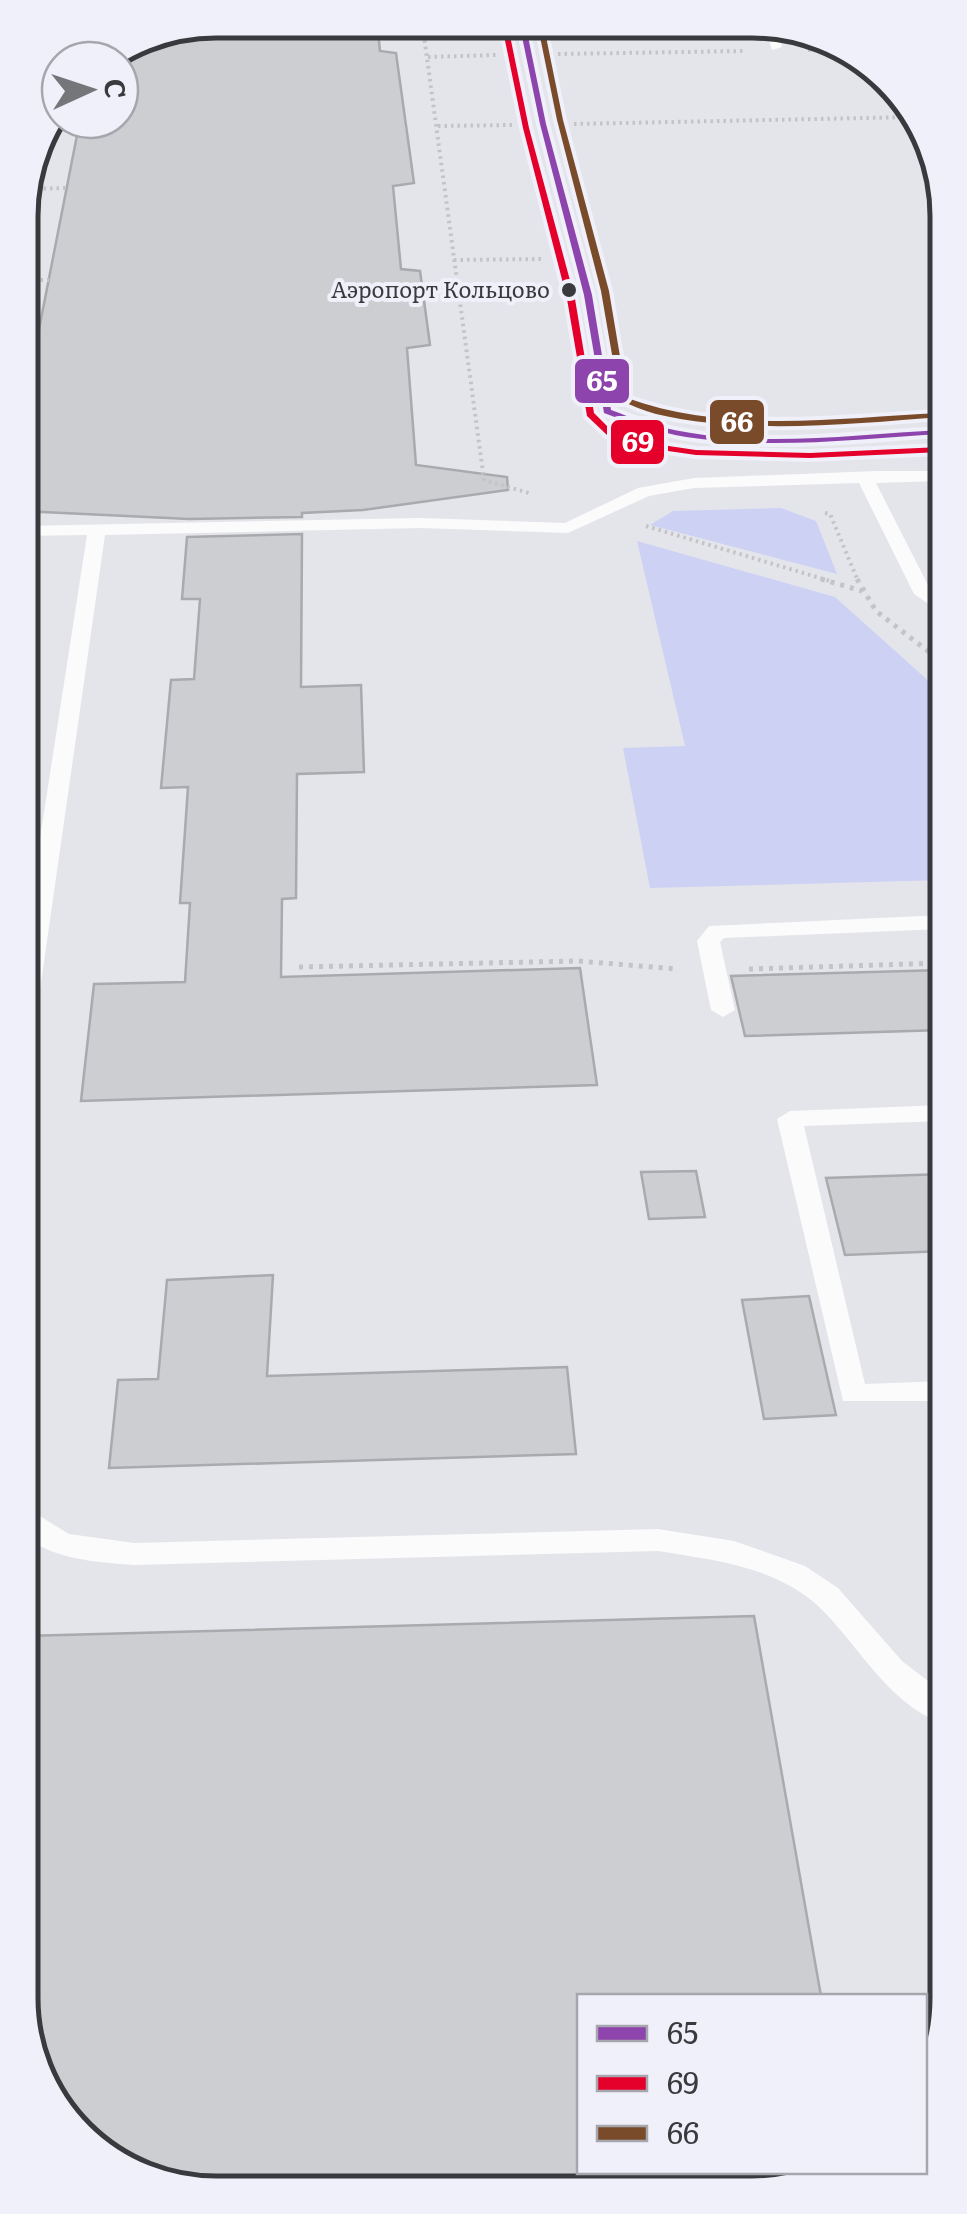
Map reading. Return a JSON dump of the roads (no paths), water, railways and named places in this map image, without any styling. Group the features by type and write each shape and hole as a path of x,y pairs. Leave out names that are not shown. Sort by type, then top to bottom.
{"lane":[{"path":"524,38 542,124 588,295 607,411 624,424 658,433 713,437 930,432"},
{"path":"774,39 776,47"},
{"path":"866,478 907,470"},
{"path":"545,525 637,479 930,471"},
{"path":"38,531 420,523 568,528 644,492 694,483 930,473"},
{"path":"866,478 923,594 930,599"},
{"path":"38,924 97,529"},
{"path":"724,1010 708,941 716,931 930,923"},
{"path":"929,1113 790,1118 853,1394 929,1391"},
{"path":"38,1533 73,1548 134,1554 658,1540 734,1552 794,1574 827,1596 891,1670 929,1699"}],"place":[{"name":"Аэропорт Кольцово","path":"569,290"}]}
